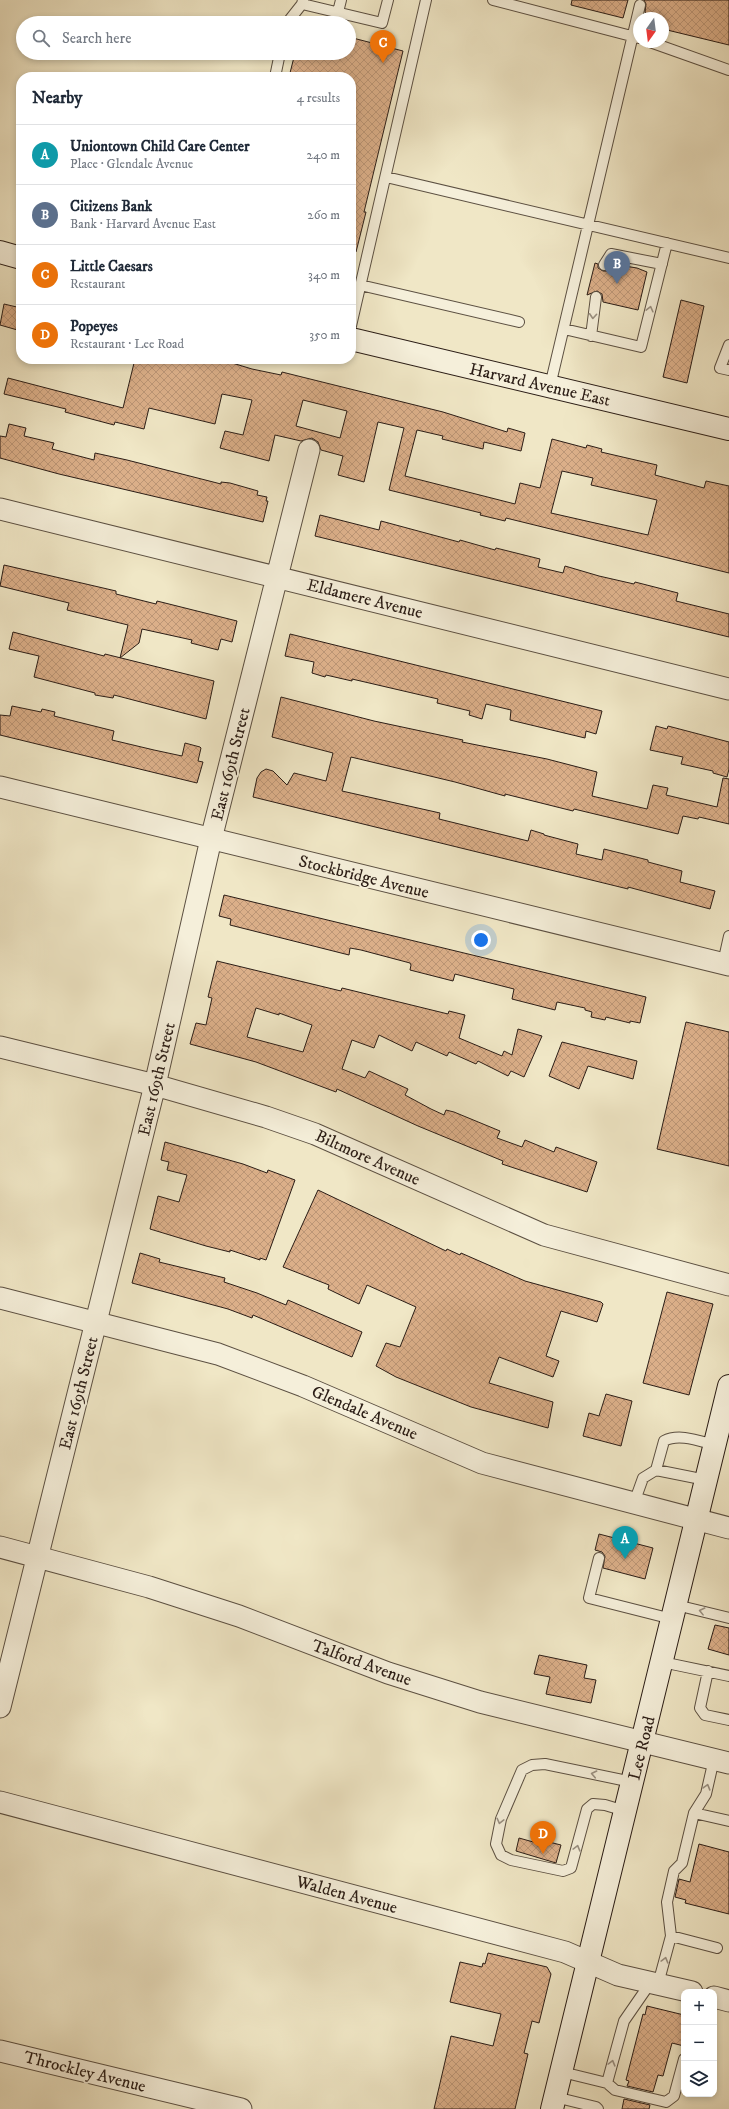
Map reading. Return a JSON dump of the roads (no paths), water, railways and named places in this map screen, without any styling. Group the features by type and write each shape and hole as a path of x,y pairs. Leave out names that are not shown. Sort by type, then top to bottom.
{"main road":[{"path":"0,252 16,257"},
{"name":"Harvard Avenue East","path":"356,340 729,429"},
{"name":"Lee Road","path":"554,2103 714,1445 727,1399"}],"street":[{"name":"East 169th Street","path":"0,1707 36,1556 155,1085 211,839 309,450"},
{"name":"Eldamere Avenue","path":"0,510 729,689"},
{"name":"Stockbridge Avenue","path":"0,787 726,964"},
{"name":"Biltmore Avenue","path":"0,1047 155,1085 266,1117 315,1134 544,1235 729,1286"},
{"name":"Glendale Avenue","path":"0,1298 96,1321 218,1354 303,1386 482,1463 729,1528"},
{"name":"Talford Avenue","path":"0,1547 149,1587 239,1616 388,1673 480,1702 722,1761"},
{"name":"Walden Avenue","path":"0,1802 557,1950 618,1975 681,1989"},
{"path":"717,1998 729,2001"},
{"name":"Throckley Avenue","path":"0,2051 241,2109"}],"lane":[{"path":"338,12 341,0"},
{"path":"356,16 382,23 388,0"},
{"path":"356,303 426,0"},
{"path":"493,0 633,36"},
{"path":"293,16 303,2 354,16"},
{"path":"639,12 640,5"},
{"path":"550,386 633,48"},
{"path":"667,48 729,70"},
{"path":"276,72 279,60"},
{"path":"386,176 729,258"},
{"path":"564,329 641,347 667,243"},
{"path":"604,265 612,254 662,264"},
{"path":"360,285 519,322"},
{"path":"591,336 596,297"},
{"path":"729,345 720,368 729,370"},
{"path":"726,964 729,936"},
{"path":"656,1470 664,1441 669,1438 680,1438 714,1445"},
{"path":"634,1503 643,1478 656,1470 706,1480"},
{"path":"599,1558 589,1598 674,1612 729,1618"},
{"path":"662,1662 729,1676"},
{"path":"708,1671 700,1708 705,1715 729,1720"},
{"path":"607,2083 624,2021 654,1983 671,1936 667,1902 674,1871 682,1863 694,1813 706,1794 722,1761"},
{"path":"625,1811 605,1805 593,1804 587,1809 572,1868 563,1871 511,1860 501,1856 496,1844 501,1819 508,1798 522,1770 532,1765 545,1764 632,1782"},
{"path":"694,1813 729,1821"},
{"path":"671,1936 717,1948"},
{"path":"562,2072 607,2083 615,2090 666,2102 674,2096 683,2061"},
{"path":"554,2103 596,2107 598,2109"}],"place":[{"name":"Little Caesars","path":"383,63"},
{"name":"Citizens Bank","path":"617,284"},
{"name":"Uniontown Child Care Center","path":"625,1559"},
{"name":"Popeyes","path":"543,1854"}]}
